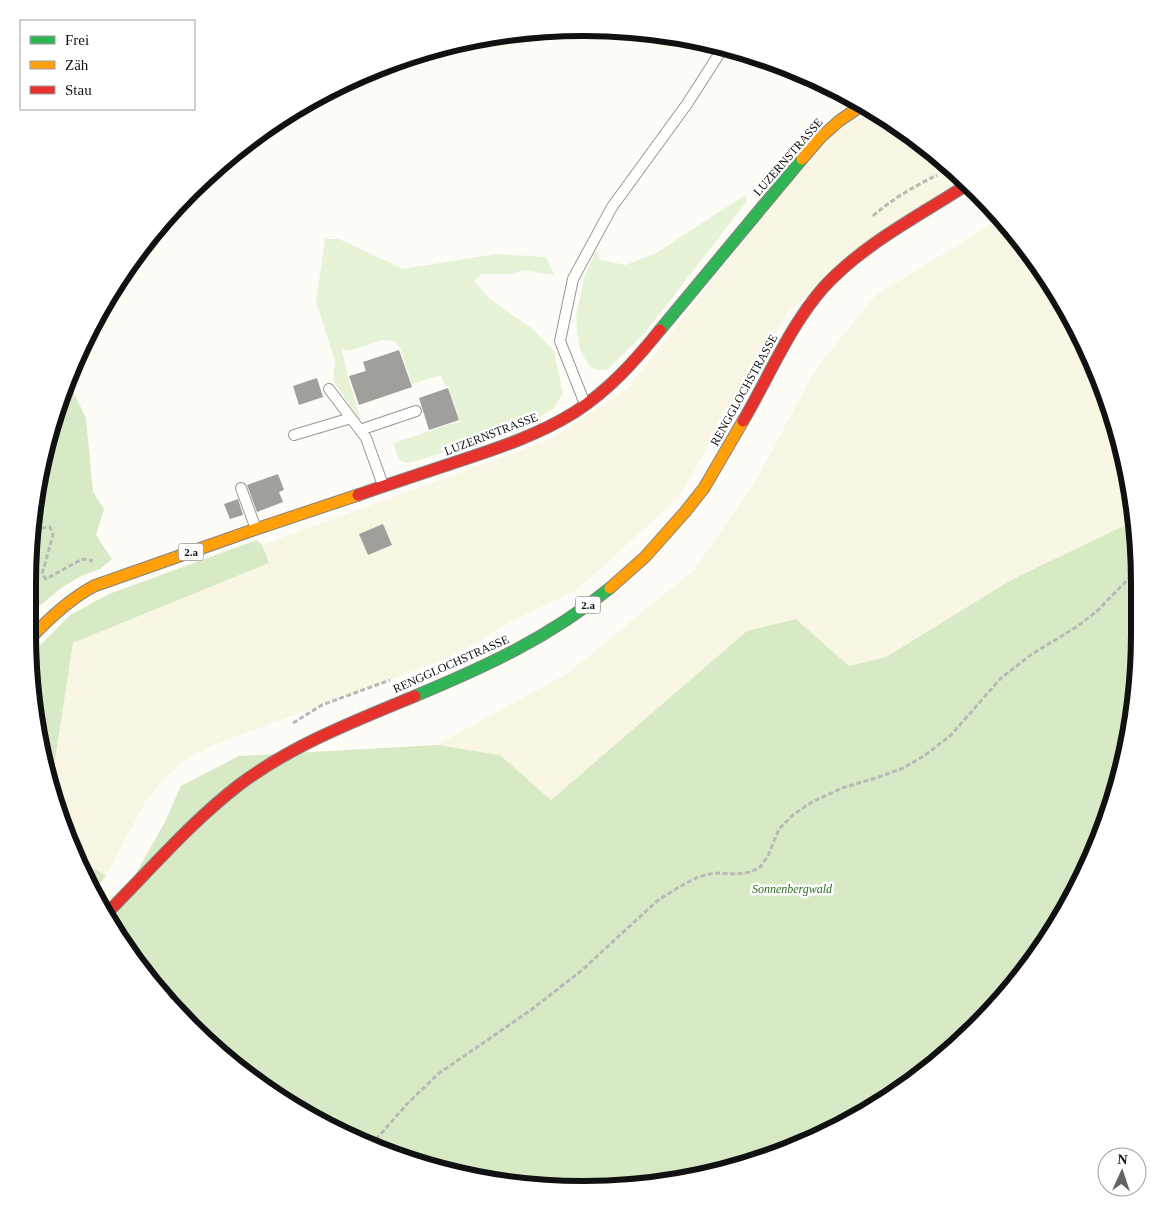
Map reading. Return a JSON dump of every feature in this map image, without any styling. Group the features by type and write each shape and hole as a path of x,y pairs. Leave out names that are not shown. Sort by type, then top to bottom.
{"main road":[{"name":"LUZERNSTRASSE","path":"36,632 67,601 94,586 256,529 495,449 522,439 566,417 585,405 623,373 649,345 678,306 821,137 856,109"},
{"name":"RENGGLOCHSTRASSE","path":"111,909 212,808 272,763 302,746 360,719 503,658 552,630 624,576 676,523 705,486 808,306 831,280 888,234 961,188"}],"lane":[{"path":"585,405 560,342 573,279 612,207 686,104 719,54"},
{"path":"329,389 366,438 383,486"},
{"path":"360,430 416,412"},
{"path":"294,435 351,418"},
{"path":"241,488 256,529"}],"path":[{"path":"868,219 882,208 938,174"},
{"path":"39,528 50,527 53,536 42,574 46,579 82,559 99,561"},
{"path":"375,1139 406,1104 438,1074 546,999 581,971 657,901 698,877 714,873 736,874 751,872 760,867 768,856 779,829 794,814 812,802 842,788 903,768 924,756 951,735 1002,678 1032,654 1078,626 1098,611 1131,577"},
{"path":"292,723 322,705 394,678"}],"shaded area":[{"path":"866,115 888,128 917,149 954,182 789,311 678,498 578,589 502,626 475,644 440,661 213,745 186,759 164,779 145,802 106,876 88,864 65,809 54,769 73,643 269,563 262,545 549,440 628,388 826,135"},
{"path":"994,222 1039,279 1074,341 1089,374 1112,442 1127,524 1011,580 886,657 849,666 796,619 747,631 551,800 500,755 437,745 568,673 694,570 757,479 815,370 876,295"}],"green space":[{"path":"745,195 747,201 645,333 607,370 598,370 589,366 580,350 576,316 584,278 596,250 601,260 626,265 658,252"},
{"path":"325,239 339,239 403,269 496,254 546,257 553,275 522,270 512,274 482,274 474,281 490,299 534,330 554,351 563,393 554,408 536,419 479,441 413,462 401,461 397,456 394,443 460,421 448,386 445,386 441,375 412,384 400,348 394,341 382,340 349,351 342,349 361,421 333,381 335,361 316,302"},
{"path":"72,389 86,418 93,492 104,509 96,535 112,559 100,569 81,576 61,588 36,609 37,548 41,512 55,442"},
{"name":"Sonnenbergwald","path":"1127,524 1130,548 1131,634 1126,705 1112,775 1089,843 1074,876 1039,938 995,994 944,1045 888,1089 857,1107 826,1124 759,1152 725,1162 655,1176 584,1181 512,1176 442,1162 408,1152 341,1124 279,1089 250,1068 223,1045 172,994 128,938 109,906 127,889 165,822 181,786 239,756 437,745 500,755 551,800 747,631 796,619 849,666 886,657 1011,580"},
{"path":"257,540 262,545 269,563 73,643 54,769 41,705 36,649 70,615 109,594"},
{"path":"88,864 106,876 98,886"}],"building":[{"path":"399,350 412,387 359,405 349,376 366,371 363,362"},
{"path":"317,378 323,397 299,405 293,386"},
{"path":"448,388 459,420 429,430 419,398"},
{"path":"278,474 284,490 279,492 283,502 257,512 247,485"},
{"path":"238,499 243,515 230,519 224,504"},
{"path":"383,524 392,545 368,555 359,534"}],"traffic: fast":[{"path":"660,330 802,159"},
{"path":"415,696 493,662 541,636 610,588"}],"traffic: slow":[{"path":"802,159 821,137 856,109"},
{"path":"610,588 645,557 685,512 704,488 743,421"},
{"path":"36,632 59,610 94,586 358,495"}],"traffic: jam":[{"path":"743,421 800,319 823,288 839,272 874,244 961,188"},
{"path":"358,495 504,446 562,420 610,385 660,330"},
{"path":"111,909 204,814 239,785 302,746 415,696"}]}
